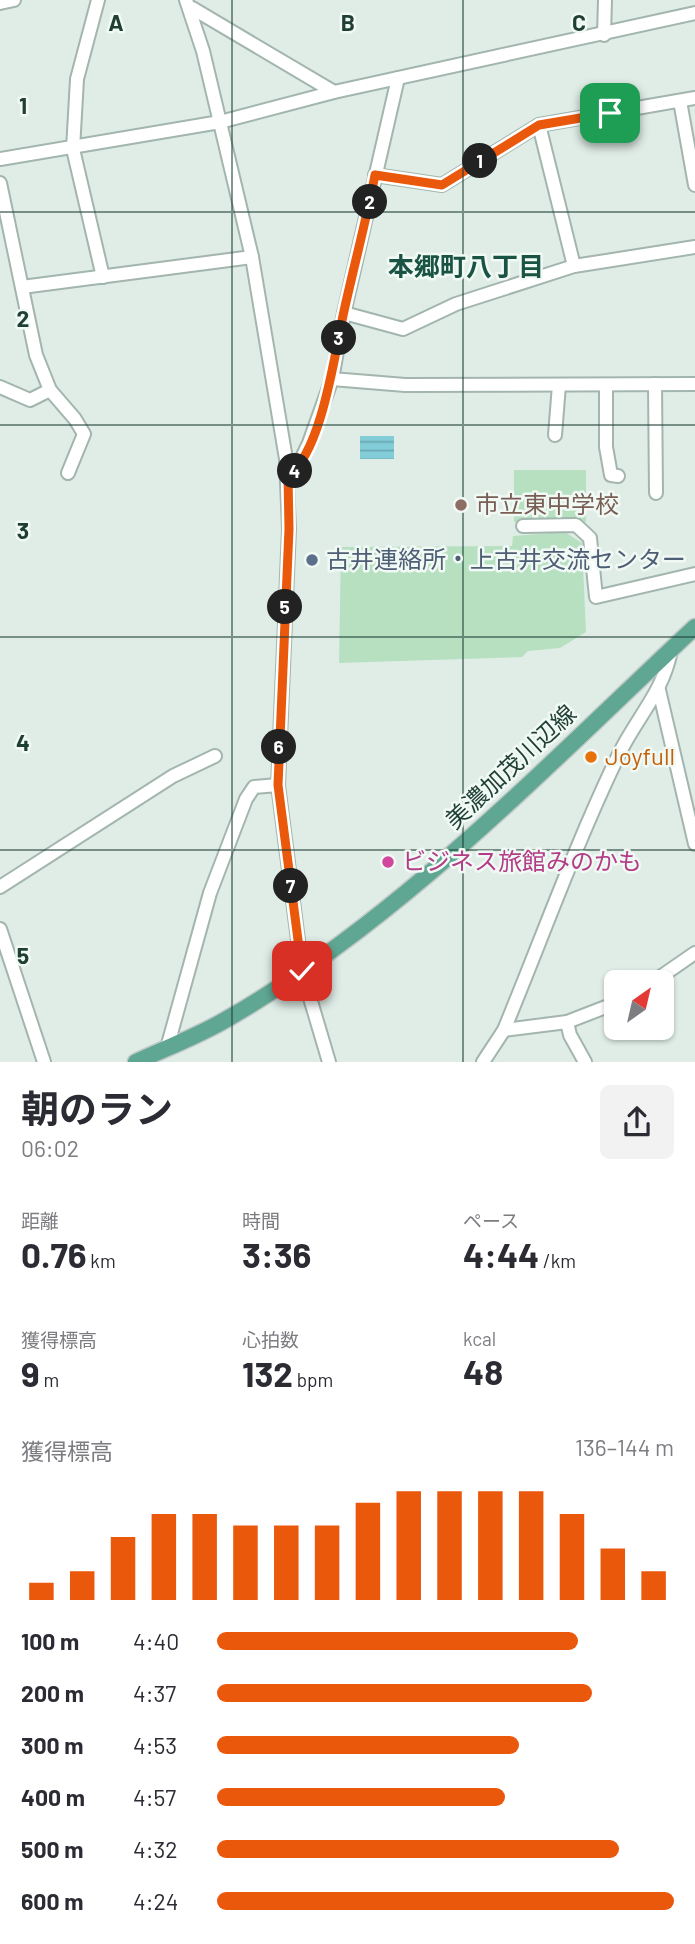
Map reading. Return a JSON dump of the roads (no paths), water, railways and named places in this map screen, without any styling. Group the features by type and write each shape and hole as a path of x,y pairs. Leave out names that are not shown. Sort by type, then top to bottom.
{"main road":[{"name":"美濃加茂川辺線","path":"136,1062 226,1020 302,971 417,885 695,627"}],"street":[{"path":"0,3 14,0"},
{"path":"98,0 78,79 73,149 103,277"},
{"path":"604,35 605,0"},
{"path":"189,4 334,92"},
{"path":"189,4 252,257 288,476 289,529 278,785 302,971 329,1062"},
{"path":"0,159 73,149 220,122 334,92 695,13"},
{"path":"288,476 296,470 309,443 332,379 344,313 398,78"},
{"path":"375,175 442,185 539,125 695,98"},
{"path":"680,101 695,185"},
{"path":"539,125 574,266"},
{"path":"0,183 36,355 50,390 84,434 68,473"},
{"path":"344,313 403,329 456,304 574,266 695,247"},
{"path":"22,287 252,257"},
{"path":"332,379 405,385 695,384"},
{"path":"655,384 656,493"},
{"path":"555,435 559,385"},
{"path":"606,385 606,447 611,475 618,476"},
{"path":"0,387 30,400 50,390"},
{"path":"523,526 576,525 590,538 596,597 695,574"},
{"path":"483,1062 504,1030 620,752 659,690 667,671 671,650"},
{"path":"659,690 689,782 695,844"},
{"path":"0,887 173,776 215,755"},
{"path":"167,1048 211,893 246,799 254,787 278,785"},
{"path":"0,929 44,1062"},
{"path":"670,970 695,953"},
{"path":"504,1030 567,1022 604,1008"},
{"path":"567,1022 570,1035 585,1062"}],"water":[{"path":"360,436 394,436 394,459 360,459"}],"place":[{"name":"市立東中学校","path":"461,505"},
{"name":"古井連絡所・上古井交流センター","path":"312,560"},
{"name":"Joyfull","path":"591,757"},
{"name":"ビジネス旅館みのかも","path":"388,862"}],"district":[{"name":"本郷町八丁目","path":"466,267"}]}
